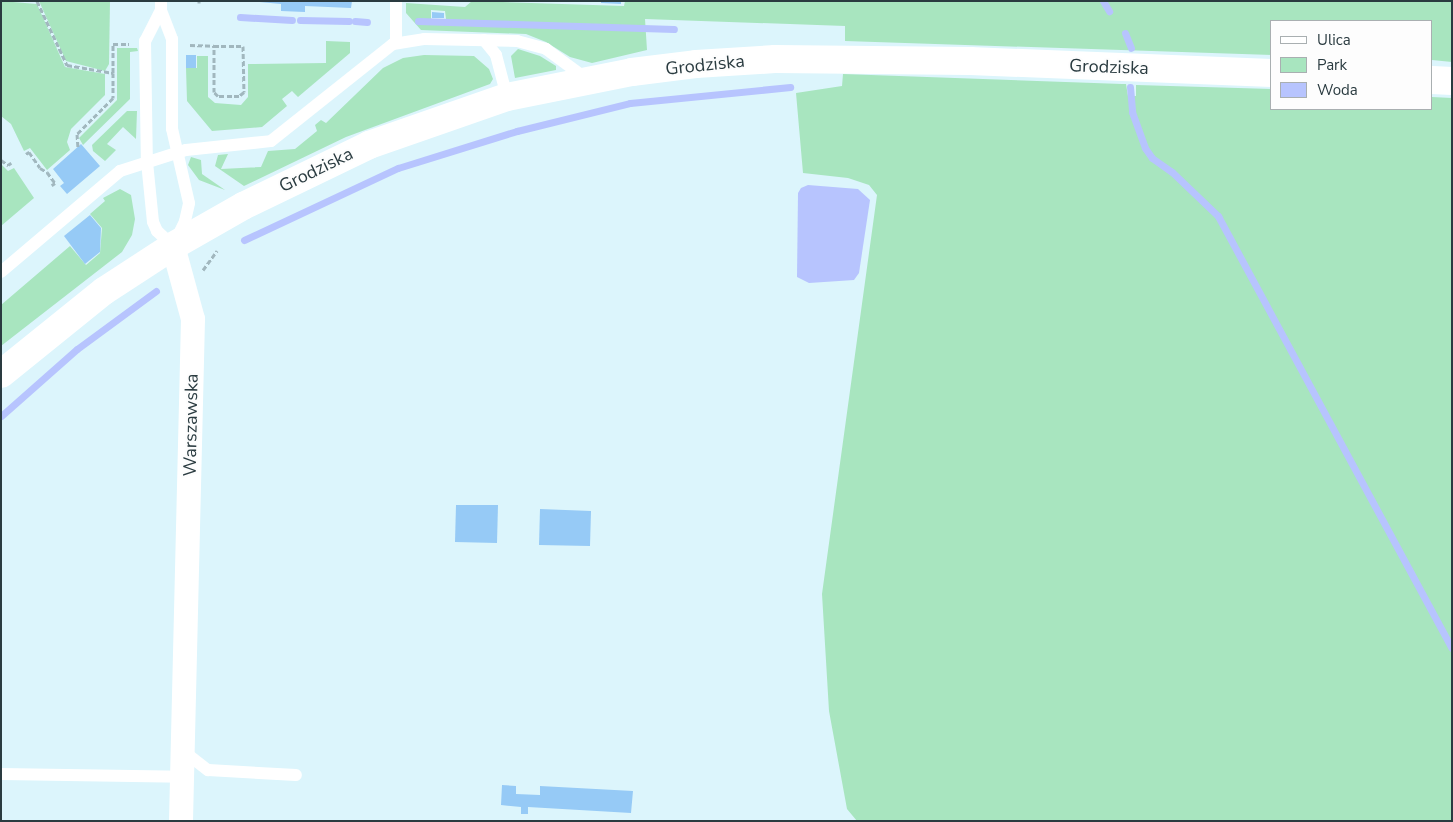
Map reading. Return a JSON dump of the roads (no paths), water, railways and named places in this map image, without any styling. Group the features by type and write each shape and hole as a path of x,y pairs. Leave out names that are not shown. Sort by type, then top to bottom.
{"main road":[{"name":"Grodziska","path":"173,246 317,168 421,125 508,96 588,80 696,64 785,59 970,61 1270,73"},
{"path":"1433,80 1452,81"},
{"path":"1,374 69,317 173,246"}],"street":[{"name":"Warszawska","path":"173,246 190,301 193,329 181,821"}],"lane":[{"path":"396,1 396,43"},
{"path":"161,6 172,39 171,114 176,154 189,203 185,221 173,246 157,232 153,222 147,162 145,41 161,6"},
{"path":"1,272 109,178 127,167 176,154 271,141 396,43 424,39 517,41 546,49 588,80"},
{"path":"484,40 496,55 508,96"},
{"path":"182,750 208,770 296,775"},
{"path":"1,774 182,777"}],"water":[{"path":"808,185 858,189 870,200 859,273 854,280 809,283 797,277 798,193 801,188"}],"waterway":[{"path":"1103,1 1109,11"},
{"path":"240,17 292,20"},
{"path":"300,20 349,21"},
{"path":"355,21 367,22"},
{"path":"418,21 674,29"},
{"path":"1125,33 1131,48"},
{"path":"244,240 398,168 517,131 630,103 790,87"},
{"path":"1130,87 1132,112 1145,148 1152,158 1172,172 1218,216 1452,648"},
{"path":"1,416 77,349 156,291"}]}
